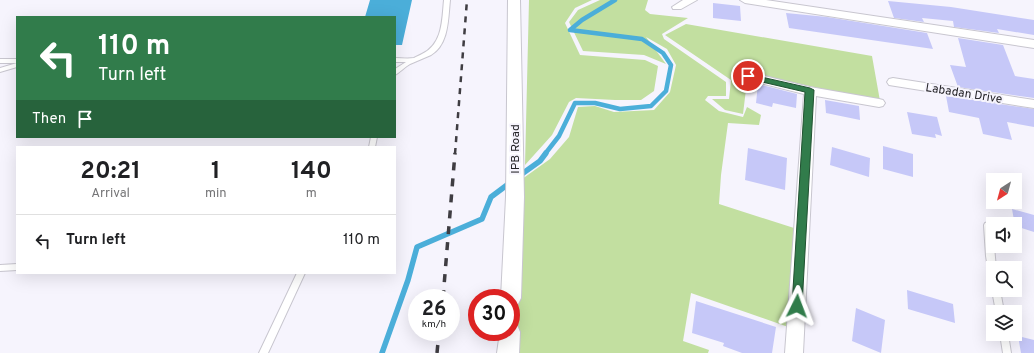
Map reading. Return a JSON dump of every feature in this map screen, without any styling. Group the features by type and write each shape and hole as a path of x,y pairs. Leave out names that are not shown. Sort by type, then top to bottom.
{"street":[{"name":"IPB Road","path":"511,289 515,134 514,0"},
{"path":"677,7 692,0"},
{"path":"745,0 1034,44"},
{"path":"748,76 879,103"},
{"name":"Labadan Drive","path":"893,82 1034,104"},
{"path":"794,353 810,90"}],"lane":[{"path":"396,72 407,63 434,51 440,44 443,33 447,0"},
{"path":"396,60 414,60"},
{"path":"0,61 16,61"},
{"path":"0,70 16,65"},
{"path":"0,268 16,267"},
{"path":"263,353 301,274"},
{"path":"1005,341 1007,353"}],"green space":[{"path":"529,0 592,0 575,8 565,23 580,55 645,60 658,66 654,91 641,100 576,98 569,102 552,135 525,165"},
{"path":"600,0 648,0 645,10 650,14 688,18 662,34 664,39 726,82 726,96 708,96 705,100 719,111 743,117 747,107 761,115 759,125 728,123 721,175 719,204 794,228 791,328 691,293 683,341 709,350 708,353 519,353 517,347 517,341 520,341 520,289 517,289 518,182 550,159 569,137 578,107 595,106 614,112 654,110 670,92 676,65 667,49 646,37 666,64 644,55 583,51 569,22 578,10"},
{"path":"686,24 872,56 880,101 748,73 743,114 725,110 712,99 729,99 731,80 665,35"}],"water":[{"path":"370,0 412,0 402,45 396,45 396,16 365,16"}],"building":[{"path":"888,1 951,7 1034,20 1034,35 997,29 999,33 954,27 953,21 922,18 924,22 894,18"},
{"path":"713,3 740,6 741,21 713,18"},
{"path":"786,13 827,17 927,33 933,49 789,28"},
{"path":"958,38 1003,45 1015,76 1034,79 1034,98 958,87 950,65 966,67"},
{"path":"758,84 797,94 796,108 773,103 772,107 756,103"},
{"path":"946,96 1034,109 1034,127 1007,122 1012,140 983,134 979,118 949,112"},
{"path":"825,100 859,106 860,120 826,113"},
{"path":"907,112 937,117 942,136 935,134 936,138 912,134"},
{"path":"883,146 913,154 913,177 883,169"},
{"path":"832,147 870,158 869,177 830,165"},
{"path":"748,148 787,158 785,190 745,180"},
{"path":"1012,209 1034,215 1034,232 1022,228 1022,217 1013,217"},
{"path":"907,290 953,304 955,323 908,309"},
{"path":"696,301 776,327 772,353 742,353 723,346 724,343 692,333"},
{"path":"856,308 885,320 881,353 852,341"},
{"path":"1022,337 1034,340 1034,353 1021,353 1019,341 1022,341"}],"waterway":[{"path":"545,154 559,136 575,103 595,103 620,109 651,106 666,91 671,65 663,53 642,39 570,30 582,20 615,0"},
{"path":"519,176 540,161 546,153"},
{"path":"382,353 408,280 417,247 482,219 491,197 511,182"}],"railway":[{"path":"455,154 467,0"},
{"path":"444,289 455,153"},
{"path":"437,353 438,341"}],"route":[{"path":"748,76 810,90 797,306"}]}
